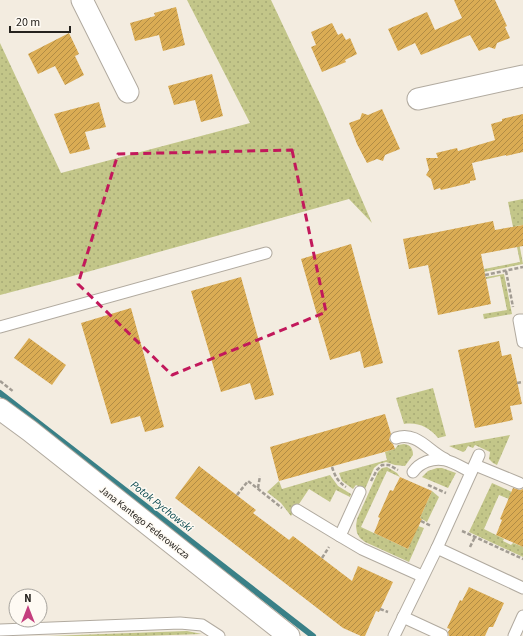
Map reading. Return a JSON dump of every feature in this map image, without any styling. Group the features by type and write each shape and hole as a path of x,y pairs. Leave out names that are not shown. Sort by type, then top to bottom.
{"street":[{"path":"82,0 128,92"},
{"path":"418,99 523,76"},
{"name":"Jana Kantego Federowicza","path":"0,409 30,431 289,636"}],"lane":[{"path":"0,327 266,253"},
{"path":"521,320 523,342"},
{"path":"396,438 405,436 412,437 420,441 436,455 445,460 519,484"},
{"path":"394,636 437,548 479,455"},
{"path":"413,472 417,467 426,462 445,460"},
{"path":"340,536 360,493"},
{"path":"296,510 362,549 422,576"},
{"path":"437,548 523,588"},
{"path":"514,636 523,616"},
{"path":"403,617 442,635"},
{"path":"0,630 24,632 180,623 202,625 219,636"}],"path":[{"path":"485,274 523,267"},
{"path":"506,270 514,313 521,320"},
{"path":"517,383 523,382"},
{"path":"332,467 340,484 360,493 368,489 377,470 382,465 389,465 401,471"},
{"path":"258,488 260,476"},
{"path":"421,521 433,527 434,524"},
{"path":"457,528 523,559"},
{"path":"322,558 332,544"},
{"path":"380,609 388,612"}],"highlighted area":[{"path":"292,150 326,312 172,375 78,284 118,154"}],"green space":[{"path":"187,0 271,0 322,108 372,223 349,199 0,295 0,43 61,173 250,123"},
{"path":"523,199 523,225 516,226 523,264 484,272 484,269 520,262 508,202"},
{"path":"504,274 512,314 484,319 483,314 507,310 500,276 486,279 486,277"},
{"path":"433,388 446,436 438,438 423,426 404,424 396,398"},
{"path":"510,435 497,465 489,459 490,452 475,445 473,448 468,446 463,452 449,446"},
{"path":"398,445 408,445 413,451 413,455 405,466 386,462 379,464 374,468 365,489 356,485 353,489 342,481 339,473 387,460 385,452 395,449"},
{"path":"387,467 397,473 400,477 387,471 361,527 408,549 418,526 424,528 409,562 365,542 357,533 357,519 378,472 382,468"},
{"path":"442,468 456,473 448,488 422,477 428,471"},
{"path":"330,475 338,486 351,494 350,497 336,490 330,502 309,489 291,516 281,503 267,492 279,481 282,489"},
{"path":"492,483 512,492 509,499 499,495 484,529 504,539 503,541 511,545 513,543 523,547 523,557 469,532"},
{"path":"432,491 439,497 427,522 420,518"},
{"path":"187,631 202,634 141,636 48,636"}],"building":[{"path":"454,0 495,0 507,26 505,27 510,38 497,43 495,49 489,47 479,51 470,35 421,55 415,43 398,51 388,29 427,12 435,30 462,18"},
{"path":"176,7 185,45 163,51 159,35 135,41 130,23 155,16 154,13"},
{"path":"332,23 338,35 342,33 346,40 350,38 357,54 345,60 346,62 322,72 311,47 316,45 311,32"},
{"path":"69,33 79,54 75,56 84,75 65,85 55,66 38,74 28,54"},
{"path":"212,74 223,116 201,122 195,100 174,105 168,86"},
{"path":"99,102 106,127 85,132 90,149 70,154 54,114"},
{"path":"382,109 400,149 385,155 383,161 377,159 367,163 357,144 349,123 360,119 362,113 368,115"},
{"path":"523,114 523,152 472,163 476,180 470,181 470,183 441,190 440,188 434,190 431,179 426,175 429,170 426,158 438,158 436,153 457,148 458,151 495,140 491,124 502,121 502,119"},
{"path":"493,221 495,230 523,225 523,246 481,254 491,304 438,315 428,265 409,269 403,239"},
{"path":"351,244 383,363 364,368 360,351 330,360 301,259"},
{"path":"241,277 274,395 255,400 250,383 221,392 191,291"},
{"path":"131,308 164,427 145,432 140,416 111,424 81,323"},
{"path":"29,338 66,365 52,385 14,358"},
{"path":"499,341 502,356 511,354 522,404 510,406 513,420 475,428 458,350"},
{"path":"385,414 391,434 389,440 395,449 279,481 270,447"},
{"path":"199,466 256,510 253,513 289,540 293,536 352,581 358,566 393,582 379,612 376,611 365,636 361,636 343,628 175,498"},
{"path":"400,477 432,491 420,518 422,519 408,549 374,533 380,518 378,517 390,490 393,491"},
{"path":"513,488 520,490 523,489 523,547 496,535 502,520 500,519"},
{"path":"469,587 504,603 493,627 489,627 485,636 449,636 448,632 450,629 447,628 460,600 462,601"}],"waterway":[{"name":"Potok Pychowski","path":"0,393 313,636"}]}
